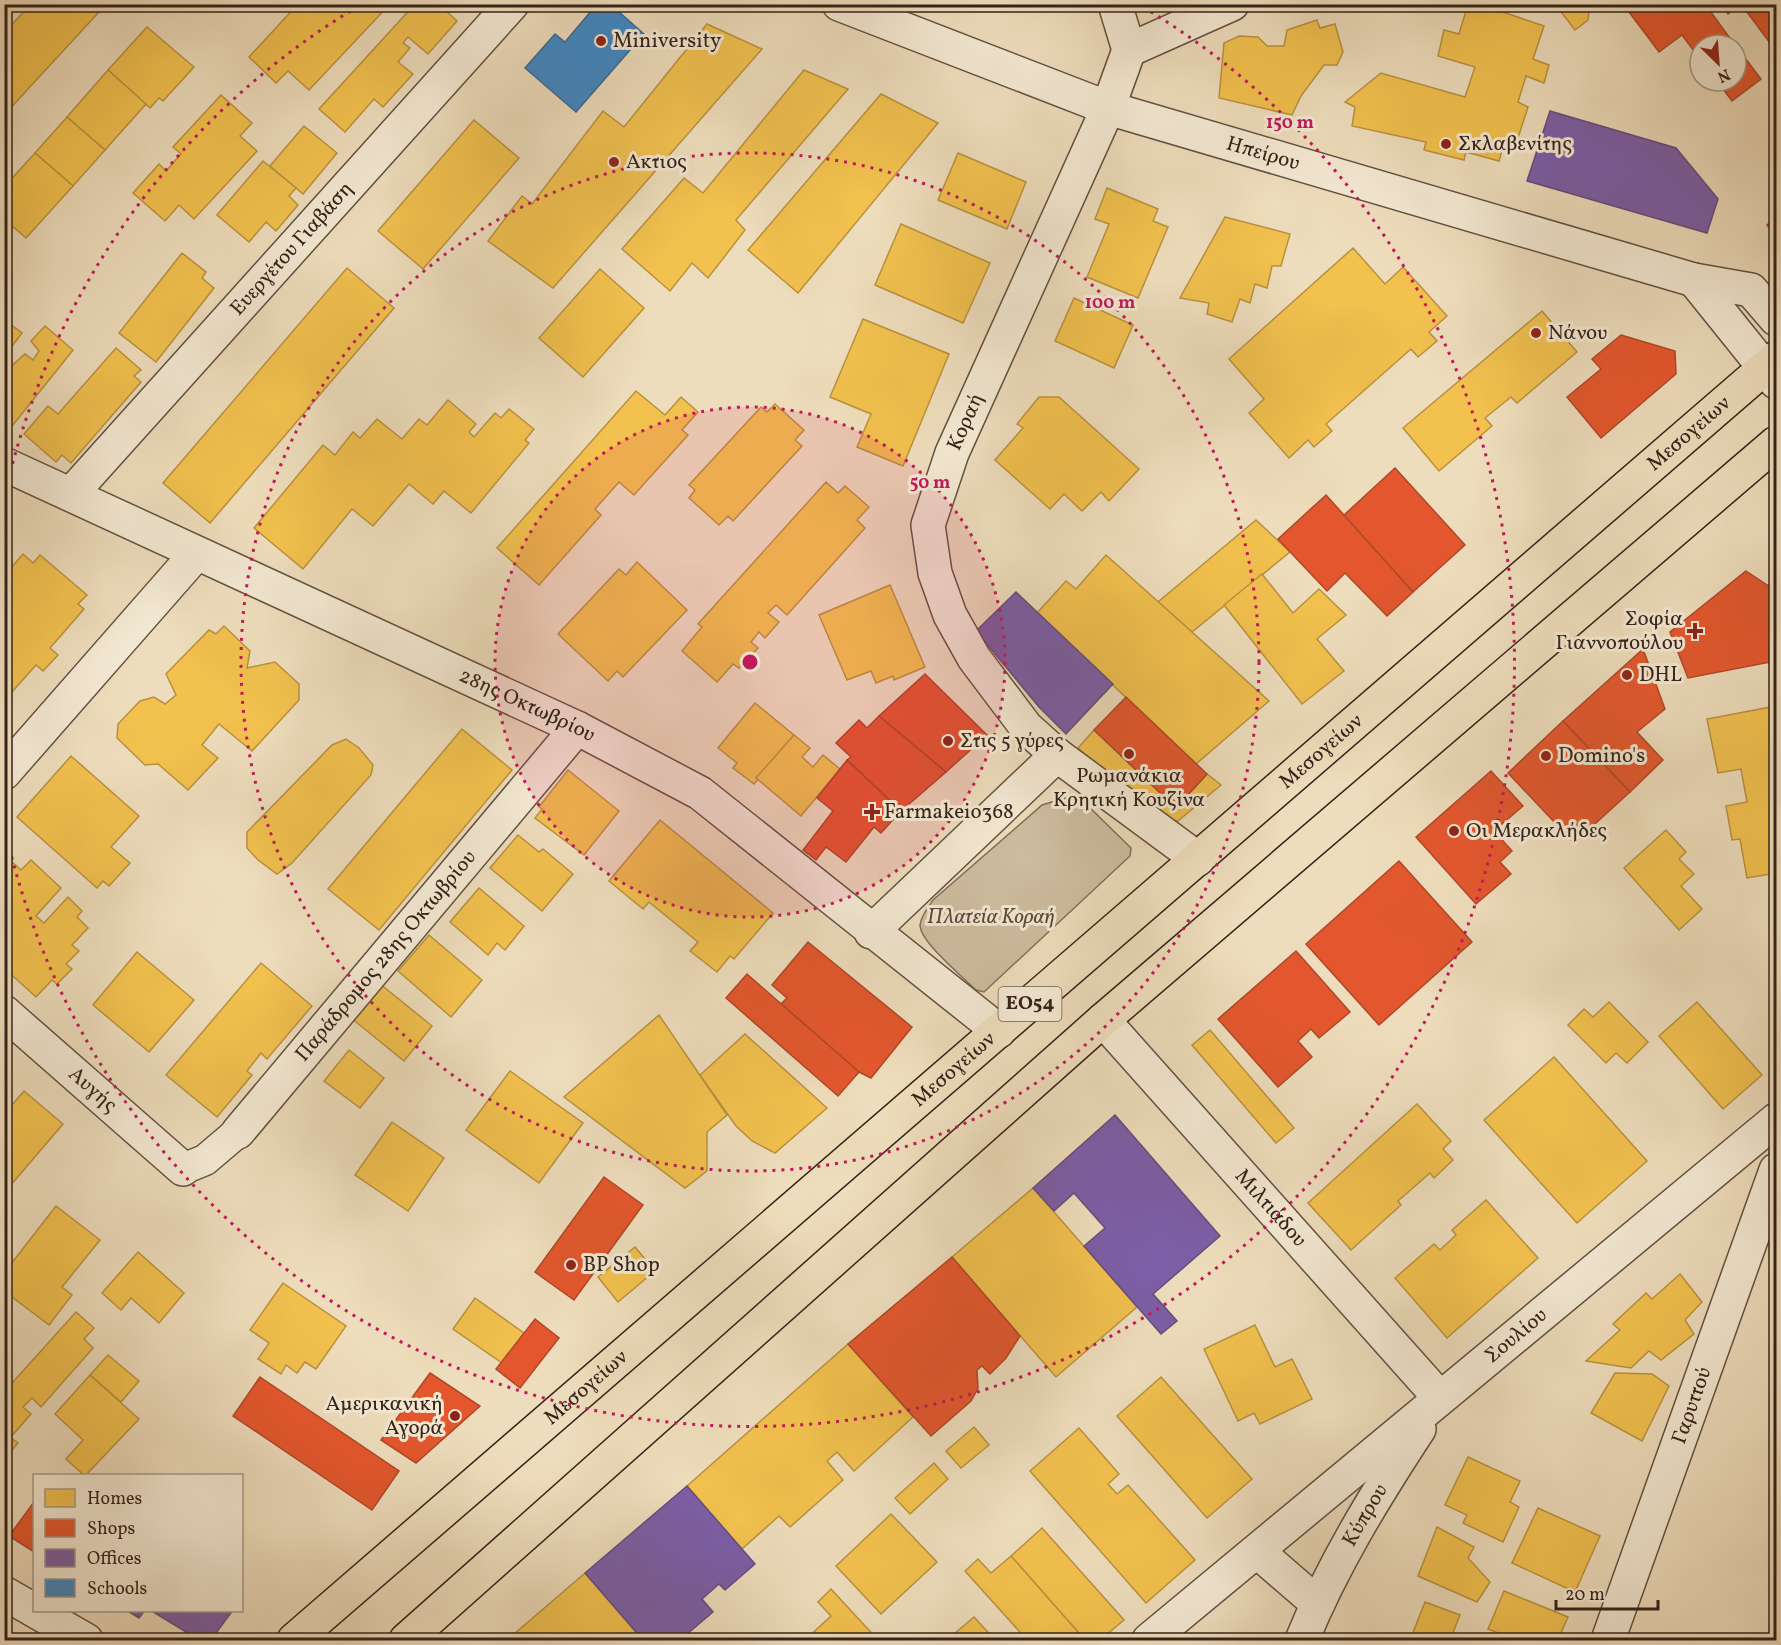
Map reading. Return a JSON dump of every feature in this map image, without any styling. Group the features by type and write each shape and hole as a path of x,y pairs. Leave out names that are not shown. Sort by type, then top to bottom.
{"main road":[{"name":"Μεσογείων","path":"294,1641 1198,859 1773,370"},
{"name":"ΕΟ54","path":"406,1641 1102,1020 1776,443"}],"street":[{"name":"Ευεργέτου Γιαβάση","path":"71,494 512,4"},
{"name":"Ηπείρου","path":"839,4 1108,108 1694,280 1751,290 1776,319"},
{"path":"1115,4 1129,50 1232,4"},
{"name":"Κοραή","path":"1129,50 1108,108 952,453 928,525 935,573 950,615 975,658 1026,727 1057,755 1198,859"},
{"path":"1694,280 1773,370"},
{"name":"28ης Οκτωβρίου","path":"4,465 577,728 700,793 871,932 999,1031"},
{"path":"4,773 196,554"},
{"name":"Παράδρομος 28ης Οκτωβρίου","path":"183,1169 205,1160 238,1132 577,728"},
{"path":"871,932 1057,755"},
{"name":"Αυγής","path":"4,1012 183,1169"},
{"name":"Μιλτιάδου","path":"1102,1020 1440,1398"},
{"name":"Σουλίου","path":"1149,1641 1776,1120"},
{"name":"Γαρυττού","path":"1608,1641 1776,1170"},
{"name":"Κύπρου","path":"1302,1641 1317,1603 1379,1490 1440,1398"},
{"path":"1258,1552 1317,1603"},
{"path":"4,1593 33,1610"},
{"path":"36,1612 86,1641"}],"green space":[{"name":"Πλατεία Κοραή","path":"1065,798 1084,802 1131,848 1130,856 984,992 976,990 934,950 922,932 920,925 923,915 933,900 1042,805"}],"building: Homes":[{"path":"31,4 67,4 72,9 76,4 92,4 99,12 4,115 4,33"},
{"path":"298,4 390,4 309,90 288,71 276,83 249,57"},
{"path":"415,4 452,4 446,11 457,21 428,54 408,37 403,43 410,48 398,62 413,74 383,107 374,99 345,132 319,109"},
{"path":"1468,4 1479,4 1544,26 1533,59 1549,65 1544,83 1526,76 1518,102 1528,107 1517,141 1506,136 1499,161 1466,152 1464,160 1424,150 1426,142 1352,126 1355,107 1345,102 1381,73 1465,97 1475,67 1438,56 1444,30 1459,34"},
{"path":"1555,4 1590,4 1588,20 1575,30"},
{"path":"1317,20 1320,28 1335,24 1343,52 1337,65 1324,65 1301,96 1292,115 1219,98 1224,43 1239,36 1258,37 1267,46 1284,46 1287,30"},
{"name":"Ακτιος","path":"707,24 762,49 553,288 488,241 522,196 532,204 603,111 624,127"},
{"path":"147,27 194,67 163,101 159,98 150,108 108,70"},
{"path":"108,70 146,104 105,150 67,117"},
{"path":"804,70 848,89 736,220 745,230 708,278 692,263 670,291 622,249 684,178 703,193"},
{"path":"881,94 938,123 798,293 748,250"},
{"path":"221,95 252,123 240,136 257,151 194,219 179,205 165,221 133,193 159,164 166,171 181,154 173,147"},
{"path":"67,117 105,150 73,186 35,153"},
{"path":"474,120 519,158 423,269 378,231"},
{"path":"304,126 337,153 303,194 270,166"},
{"path":"35,153 73,186 26,238 4,219 4,187"},
{"path":"958,153 1026,182 1007,229 938,200"},
{"path":"263,161 296,188 289,196 298,205 276,231 266,222 249,242 217,215"},
{"path":"1107,188 1158,209 1153,221 1168,227 1138,298 1087,277 1109,224 1095,219"},
{"path":"1225,217 1290,234 1281,266 1272,266 1267,288 1255,284 1250,303 1240,299 1232,322 1207,314 1209,303 1180,298"},
{"path":"901,224 990,263 963,323 875,285"},
{"path":"1353,248 1385,284 1403,267 1447,316 1429,332 1437,341 1418,357 1411,349 1326,424 1332,431 1314,447 1308,440 1289,458 1249,413 1264,399 1229,359"},
{"path":"182,253 206,272 202,278 214,288 156,362 119,333"},
{"path":"347,268 394,308 210,523 163,483"},
{"path":"600,269 644,308 583,377 539,338"},
{"path":"1074,298 1133,325 1114,368 1055,341"},
{"path":"1542,311 1577,352 1517,403 1511,397 1485,418 1492,426 1439,471 1403,428"},
{"path":"863,319 949,354 903,466 857,447 871,414 830,397"},
{"path":"6,321 22,333 4,357 4,322"},
{"path":"45,326 73,350 5,435 4,363 8,369 25,354 33,360 39,351 31,341"},
{"path":"116,348 141,370 134,376 141,382 71,463 62,455 56,462 24,434 48,406 58,414"},
{"path":"636,391 665,415 681,397 698,412 682,430 688,435 634,495 619,482 595,509 601,515 539,585 497,548"},
{"path":"1039,397 1059,397 1139,469 1109,501 1101,492 1082,511 1064,494 1050,509 995,460 1023,428 1017,424"},
{"path":"448,400 476,424 469,432 474,437 495,413 501,418 509,409 534,429 525,440 529,443 471,513 444,491 433,504 409,484 373,526 352,509 303,569 254,528 323,445 335,455 353,432 360,438 377,419 402,439 419,419 427,425"},
{"path":"775,404 804,430 795,440 802,446 733,521 728,516 719,525 689,498 695,490 689,485 761,407 767,412"},
{"path":"826,482 838,493 845,486 869,507 857,520 865,528 787,615 776,605 768,613 779,622 765,638 759,632 751,642 758,648 739,668 733,664 717,682 682,651 702,627 698,624"},
{"path":"1256,520 1290,552 1192,632 1158,602"},
{"path":"23,554 33,563 40,555 87,595 78,604 84,609 50,648 58,655 43,671 36,665 4,701 4,576"},
{"path":"1106,555 1269,701 1196,764 1037,613 1066,581 1076,589"},
{"path":"637,562 687,610 623,677 617,671 608,681 558,634 619,569 626,575"},
{"path":"1262,574 1293,613 1319,589 1346,615 1317,639 1344,671 1302,704 1224,605"},
{"path":"890,585 925,667 894,680 893,676 876,683 871,671 847,680 819,615"},
{"path":"224,626 250,651 247,668 275,662 299,684 299,700 252,751 219,724 202,745 218,758 188,790 158,764 145,765 117,738 118,724 140,701 154,697 165,704 176,695 166,674 209,630 216,634"},
{"path":"755,703 794,735 754,784 733,768 737,763 718,748"},
{"path":"1776,706 1776,873 1747,878 1740,839 1732,840 1726,806 1747,802 1741,769 1718,773 1707,719"},
{"path":"462,729 512,770 379,930 328,889"},
{"path":"1094,730 1176,808 1207,774 1221,785 1178,821 1157,818 1078,748"},
{"path":"794,735 810,748 802,757 813,767 823,755 840,769 801,816 756,778"},
{"path":"346,739 359,748 373,765 371,775 292,863 277,874 258,860 247,848 247,832 332,745"},
{"path":"71,756 139,816 111,847 130,863 109,886 103,881 97,888 17,817"},
{"path":"568,770 619,811 584,855 535,818 542,809 539,807"},
{"path":"660,820 773,913 734,959 730,956 717,972 690,951 698,942 649,902 643,909 609,881"},
{"path":"1666,830 1686,852 1679,859 1694,874 1681,886 1702,909 1679,930 1624,868"},
{"path":"518,835 539,852 543,849 573,874 542,911 490,868"},
{"path":"31,860 61,888 36,916 44,923 68,897 82,911 77,917 88,928 72,945 79,951 66,964 72,969 57,984 52,980 36,997 4,968 12,959 4,952 4,868 11,861 21,870"},
{"path":"479,888 524,926 505,950 497,943 488,955 450,922"},
{"path":"429,935 482,980 451,1017 398,971"},
{"path":"137,952 194,1000 149,1052 93,1005"},
{"path":"261,963 312,1006 267,1059 261,1053 247,1071 252,1075 217,1117 166,1075"},
{"path":"379,983 432,1026 404,1061 351,1018"},
{"path":"1609,1002 1648,1042 1627,1063 1616,1053 1606,1063 1568,1025 1584,1009 1593,1017"},
{"path":"1697,1002 1762,1075 1723,1109 1659,1036"},
{"path":"659,1015 727,1115 707,1132 707,1171 685,1188 564,1097"},
{"path":"1210,1030 1294,1128 1276,1143 1192,1045"},
{"path":"745,1034 827,1108 775,1153 752,1141 736,1126 700,1075"},
{"path":"349,1050 384,1078 360,1108 324,1081"},
{"path":"1554,1057 1647,1161 1577,1223 1484,1120"},
{"path":"510,1071 583,1123 539,1183 466,1130"},
{"path":"24,1091 63,1124 4,1193 4,1114"},
{"path":"1417,1104 1451,1141 1443,1149 1453,1160 1434,1178 1430,1173 1398,1201 1401,1205 1351,1250 1308,1203"},
{"path":"392,1122 444,1158 408,1211 355,1175"},
{"path":"1033,1188 1137,1307 1056,1377 952,1257"},
{"path":"1486,1200 1538,1258 1447,1338 1395,1278 1434,1244 1440,1250 1456,1235 1452,1230"},
{"path":"56,1206 100,1240 62,1287 72,1295 49,1325 4,1291 4,1273"},
{"path":"635,1247 655,1271 618,1302 598,1277"},
{"path":"138,1252 184,1293 159,1323 131,1298 121,1310 102,1293"},
{"path":"1680,1274 1702,1302 1685,1320 1694,1334 1661,1360 1649,1351 1631,1368 1586,1361 1620,1330 1613,1324 1646,1293 1652,1299"},
{"path":"283,1283 346,1326 316,1369 305,1362 297,1373 286,1365 281,1374 258,1359 269,1343 250,1330"},
{"path":"475,1298 524,1333 502,1363 453,1329"},
{"path":"76,1312 94,1328 84,1339 93,1348 41,1407 32,1398 23,1407 31,1414 10,1438 4,1433 4,1392"},
{"path":"1255,1325 1275,1367 1292,1359 1312,1399 1260,1424 1254,1413 1238,1421 1204,1349"},
{"path":"848,1344 913,1417 854,1471 837,1452 827,1461 843,1480 790,1527 779,1516 742,1549 687,1486"},
{"path":"108,1355 139,1381 121,1402 90,1375"},
{"path":"1615,1373 1652,1374 1669,1386 1642,1441 1591,1413"},
{"path":"90,1375 139,1419 87,1474 83,1474 66,1459 83,1440 55,1414"},
{"path":"1161,1377 1252,1479 1207,1518 1117,1416"},
{"path":"974,1427 989,1445 961,1468 946,1451"},
{"path":"1079,1428 1119,1474 1108,1484 1117,1494 1128,1485 1195,1560 1146,1603 1030,1471"},
{"path":"4,1433 18,1443 4,1460"},
{"path":"1468,1457 1520,1481 1510,1502 1519,1507 1503,1542 1463,1523 1467,1515 1445,1505"},
{"path":"934,1463 948,1479 910,1514 895,1498"},
{"path":"1538,1508 1600,1536 1575,1592 1512,1563"},
{"path":"891,1514 937,1562 881,1614 836,1566"},
{"path":"1437,1527 1474,1547 1468,1558 1490,1582 1477,1602 1418,1576"},
{"path":"1042,1528 1124,1620 1100,1640 1085,1640 1011,1556"},
{"path":"1011,1556 1085,1640 1027,1640 965,1571 978,1559 991,1573"},
{"path":"585,1573 641,1638 638,1640 507,1640"},
{"path":"831,1589 878,1640 805,1640 831,1616 818,1602"},
{"path":"1504,1591 1568,1617 1558,1640 1516,1640 1488,1629"},
{"path":"1425,1602 1460,1615 1450,1640 1410,1640"},
{"path":"974,1617 995,1640 947,1640"}],"building: Shops":[{"path":"1623,4 1705,4 1726,33 1688,33 1688,43 1682,35 1659,52"},
{"path":"1721,4 1740,4 1728,14"},
{"path":"1741,4 1776,4 1776,51"},
{"path":"1748,62 1761,79 1748,89"},
{"path":"1726,93 1743,93 1732,101"},
{"path":"1776,218 1776,238 1767,225"},
{"path":"1621,335 1675,351 1676,374 1601,438 1567,397 1601,369 1592,359"},
{"path":"1395,468 1465,545 1413,592 1343,516"},
{"path":"1326,495 1413,592 1387,616 1345,573 1327,591 1278,539"},
{"path":"1746,571 1776,591 1776,661 1688,678 1670,632"},
{"path":"1643,649 1665,709 1637,732 1663,760 1630,792 1563,721"},
{"path":"925,674 987,735 946,772 879,716"},
{"path":"1126,697 1207,774 1176,808 1094,730"},
{"path":"879,716 946,772 901,811 847,760 851,757 836,743 859,720 867,728"},
{"path":"1563,721 1630,792 1574,843 1508,773"},
{"path":"847,760 901,811 881,833 874,827 846,862 826,847 816,860 803,850 833,811 817,798"},
{"path":"1491,771 1523,806 1494,831 1512,851 1500,862 1511,874 1476,904 1416,837"},
{"path":"1399,861 1472,942 1379,1025 1306,944"},
{"path":"808,942 912,1027 871,1078 859,1072 781,1004 787,998 772,985"},
{"path":"1296,951 1350,1012 1319,1038 1311,1029 1298,1041 1312,1057 1278,1087 1218,1019"},
{"path":"747,974 859,1072 838,1096 726,998"},
{"path":"604,1177 643,1205 574,1300 535,1272"},
{"path":"952,1257 1020,1336 1006,1358 990,1374 982,1366 977,1370 978,1388 971,1401 931,1436 848,1344"},
{"path":"535,1319 559,1338 520,1388 496,1369"},
{"path":"430,1373 480,1406 416,1463 381,1440"},
{"path":"260,1377 399,1471 372,1510 233,1416"},
{"path":"33,1503 33,1551 9,1536"}],"building: Offices":[{"path":"1550,111 1676,148 1718,199 1707,233 1527,181"},
{"path":"1016,592 1113,684 1066,734 1039,707 976,631"},
{"path":"1115,1115 1220,1236 1153,1294 1177,1321 1161,1334 1084,1246 1105,1228 1074,1193 1054,1211 1033,1188"},
{"path":"687,1486 755,1564 725,1590 719,1584 702,1599 713,1612 680,1640 643,1640 585,1573"},
{"path":"129,1612 144,1612 139,1618"},
{"path":"153,1612 232,1612 211,1640 199,1640"}],"building: Schools":[{"path":"597,4 610,4 644,34 576,112 525,68 555,34 565,42"}],"place":[{"name":"Miniversity","path":"601,41"},
{"name":"Σκλαβενίτης","path":"1446,144"},
{"name":"Ακτιος","path":"614,162"},
{"name":"Νάνου","path":"1536,333"},
{"name":"Σοφία Γιαννοπούλου","path":"1695,631"},
{"name":"DHL","path":"1627,675"},
{"name":"Στις 5 γύρες","path":"948,741"},
{"name":"Ρωμανάκια Κρητική Κουζίνα","path":"1129,754"},
{"name":"Domino's","path":"1546,756"},
{"name":"Farmakeio368","path":"872,812"},
{"name":"Οι Μερακλήδες","path":"1454,831"},
{"name":"BP Shop","path":"571,1265"},
{"name":"Αμερικανική Αγορά","path":"455,1416"}]}
